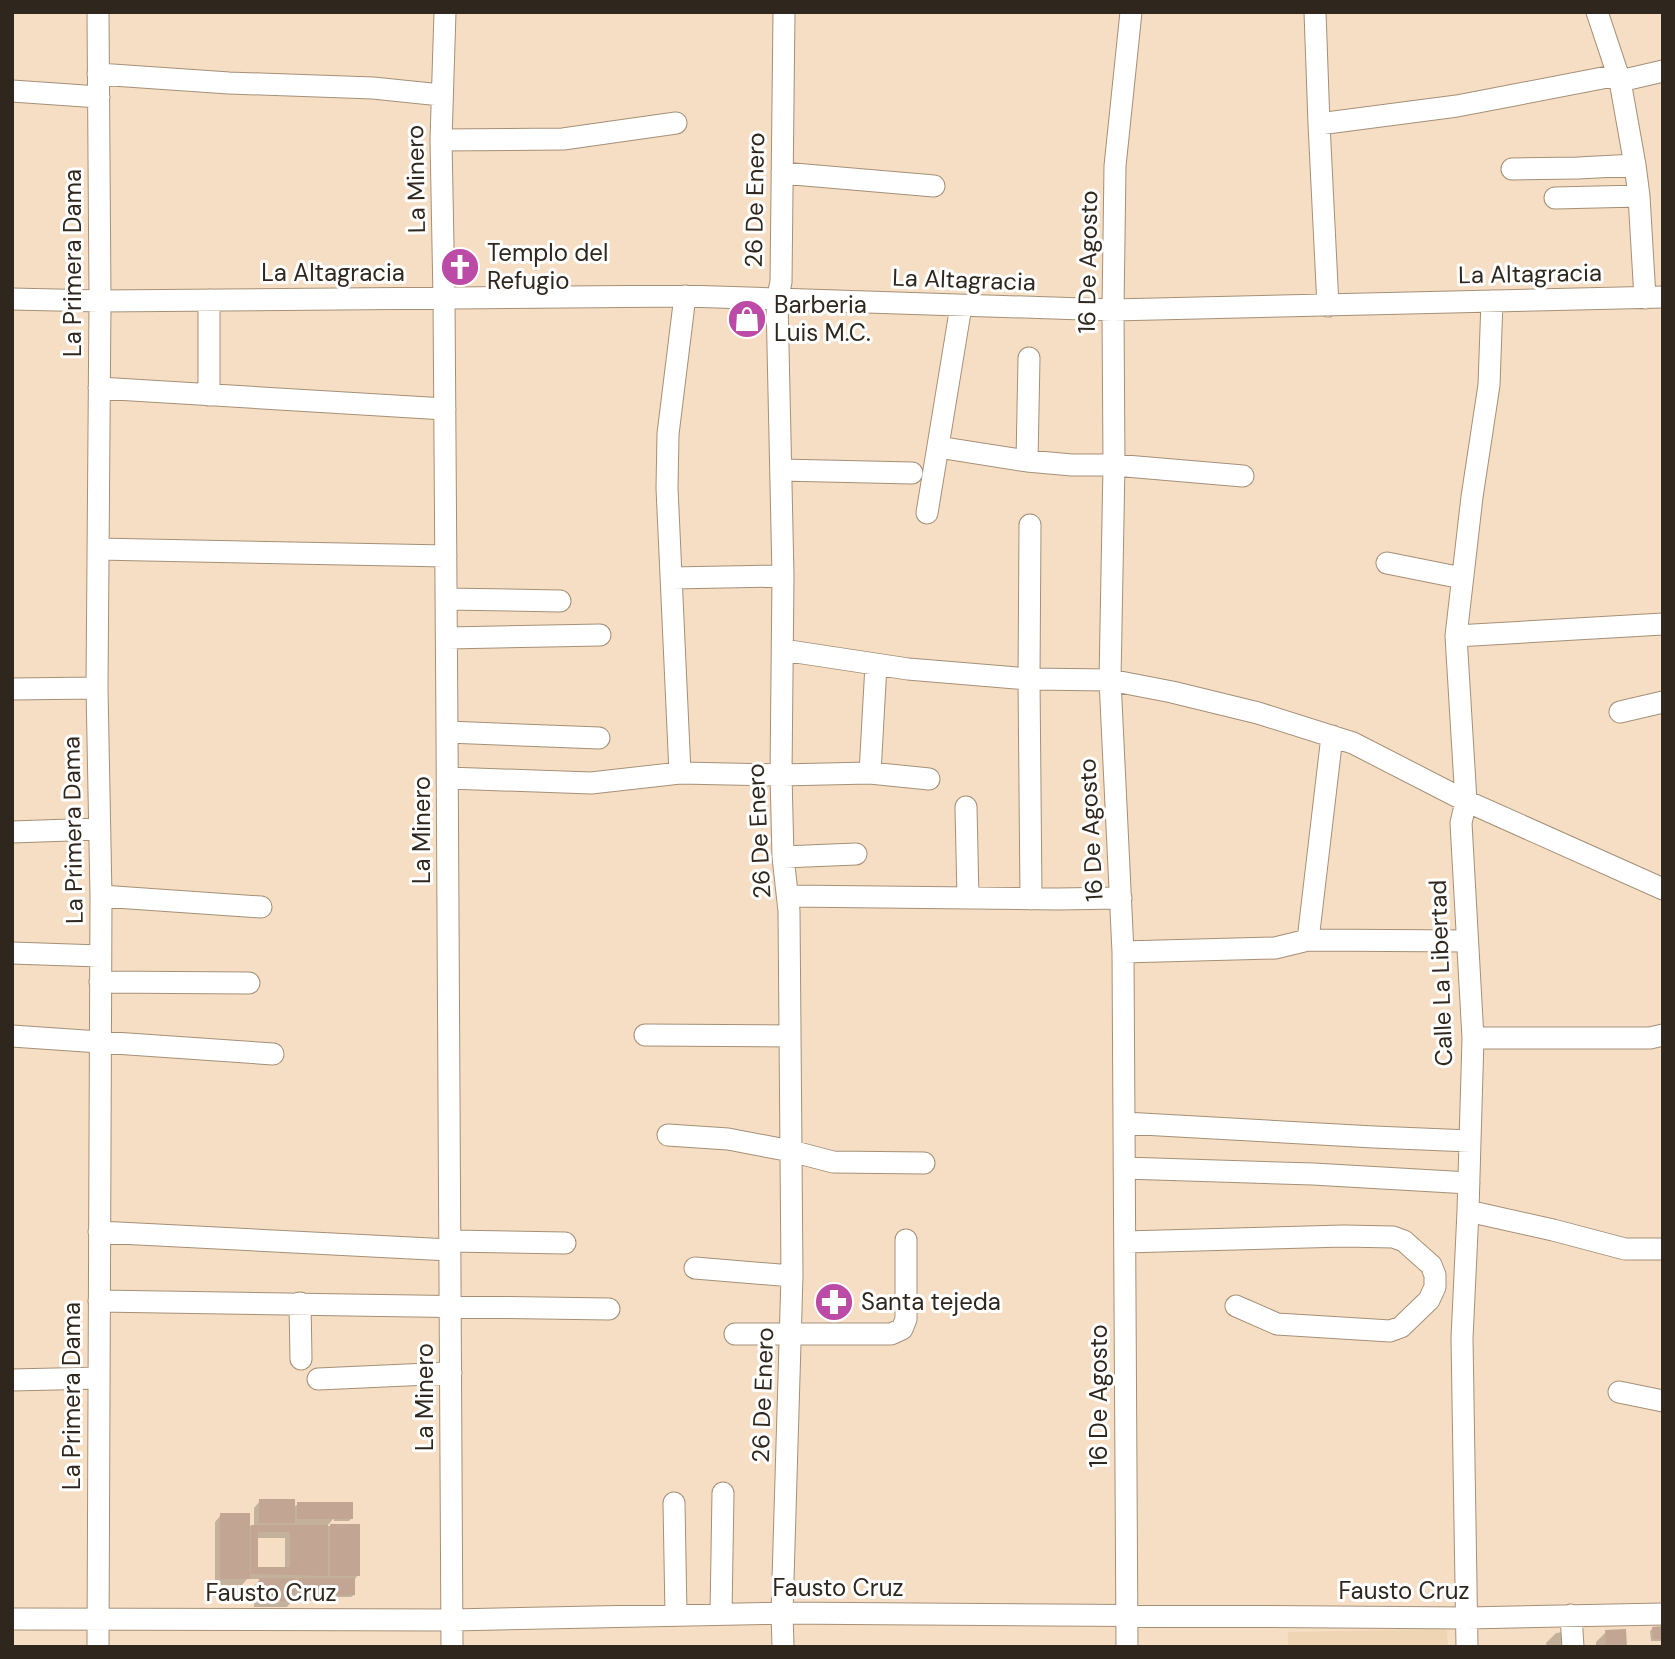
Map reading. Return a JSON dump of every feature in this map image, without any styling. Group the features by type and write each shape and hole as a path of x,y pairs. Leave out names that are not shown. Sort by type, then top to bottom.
{"street":[{"name":"La Primera Dama","path":"98,12 100,301 97,688 101,896 98,1647"},
{"name":"La Minero","path":"446,12 441,140 447,638 452,1647"},
{"name":"26 De Enero","path":"783,1647 792,1276 788,896 783,858 780,775 783,576 777,300 781,282 784,12"},
{"name":"16 De Agosto","path":"1127,1647 1123,952 1111,680 1115,166 1131,12"},
{"path":"1315,12 1328,306"},
{"path":"1597,12 1619,78 1635,165 1654,298"},
{"path":"1319,124 1457,106 1663,71"},
{"path":"98,74 229,83 373,88 441,95"},
{"path":"12,91 99,97"},
{"path":"441,140 563,139 676,123"},
{"path":"1512,169 1635,165"},
{"path":"782,173 934,186"},
{"path":"1555,198 1639,196"},
{"path":"680,773 667,488 668,433 685,296"},
{"name":"La Altagracia","path":"12,299 100,301 685,296 1113,310 1654,298"},
{"path":"209,300 209,395"},
{"name":"Calle La Libertad","path":"1467,1647 1462,1338 1472,1038 1461,823 1466,801 1457,636 1472,497 1489,385 1492,301"},
{"path":"927,513 961,306"},
{"path":"1027,461 1029,358"},
{"path":"99,388 445,409"},
{"path":"938,447 1027,461 1243,476"},
{"path":"781,470 912,474"},
{"path":"1030,525 1031,898"},
{"path":"98,549 446,556"},
{"path":"1387,563 1462,578"},
{"path":"671,578 783,576"},
{"path":"446,599 560,601"},
{"path":"1457,636 1663,624"},
{"path":"447,638 600,635"},
{"path":"783,650 908,669 1029,679 1111,680 1258,713 1353,743 1466,801 1663,889"},
{"path":"870,773 876,665"},
{"path":"12,689 97,688"},
{"path":"1620,712 1663,702"},
{"path":"447,732 599,737"},
{"path":"1308,940 1332,736"},
{"path":"448,778 591,783 680,773 870,773 929,779"},
{"path":"966,807 968,898"},
{"path":"12,832 99,830"},
{"path":"783,858 856,854"},
{"path":"101,896 261,906"},
{"path":"788,896 1121,898"},
{"path":"1123,952 1275,948 1308,940 1467,941"},
{"path":"12,953 100,956"},
{"path":"100,982 248,983"},
{"path":"645,1035 790,1036"},
{"path":"1472,1038 1650,1038 1663,1035"},
{"path":"12,1036 273,1054"},
{"path":"1124,1123 1470,1141"},
{"path":"668,1135 728,1139 833,1162 924,1163"},
{"path":"1124,1168 1313,1174 1469,1183"},
{"path":"1468,1211 1625,1249 1663,1249"},
{"path":"99,1232 450,1246 565,1243"},
{"path":"1125,1242 1393,1237 1404,1241 1431,1265 1435,1275 1435,1287 1429,1300 1401,1327 1390,1331 1277,1324 1236,1306"},
{"path":"735,1334 891,1334 902,1329 906,1319 906,1240"},
{"path":"695,1268 792,1276"},
{"path":"99,1301 610,1309"},
{"path":"300,1303 301,1359"},
{"path":"318,1379 451,1373"},
{"path":"12,1380 99,1378"},
{"path":"1619,1392 1663,1401"},
{"path":"721,1614 723,1493"},
{"path":"674,1503 676,1615"},
{"name":"Fausto Cruz","path":"12,1619 452,1620 782,1613 1466,1618 1663,1614"},
{"path":"1571,1615 1573,1647"}],"shaded area":[{"path":"1447,1629 1448,1647 1288,1647 1288,1632"}],"building":[{"name":"Templo del Refugio","path":"469,251 469,283 451,283 451,252"},
{"name":"Barberia Luis M.C.","path":"739,311 754,311 754,327 739,327"},
{"path":"259,1499 295,1499 295,1523 259,1523"},
{"path":"297,1502 353,1502 353,1519 297,1519"},
{"path":"220,1513 250,1513 250,1579 220,1579"},
{"path":"330,1524 360,1524 360,1576 330,1576"},
{"path":"251,1525 328,1525 328,1576 251,1574","holes":["258,1532 290,1532 290,1567 258,1567"]},
{"path":"259,1578 295,1578 295,1601 259,1601"},
{"path":"299,1578 355,1578 355,1595 299,1596"},
{"path":"1663,1626 1663,1639 1653,1639 1652,1627"},
{"path":"1626,1629 1627,1647 1606,1647 1605,1630"}],"place":[{"name":"Templo del Refugio","path":"460,267"},
{"name":"Barberia Luis M.C.","path":"747,319"},
{"name":"Santa tejeda","path":"834,1302"}]}
